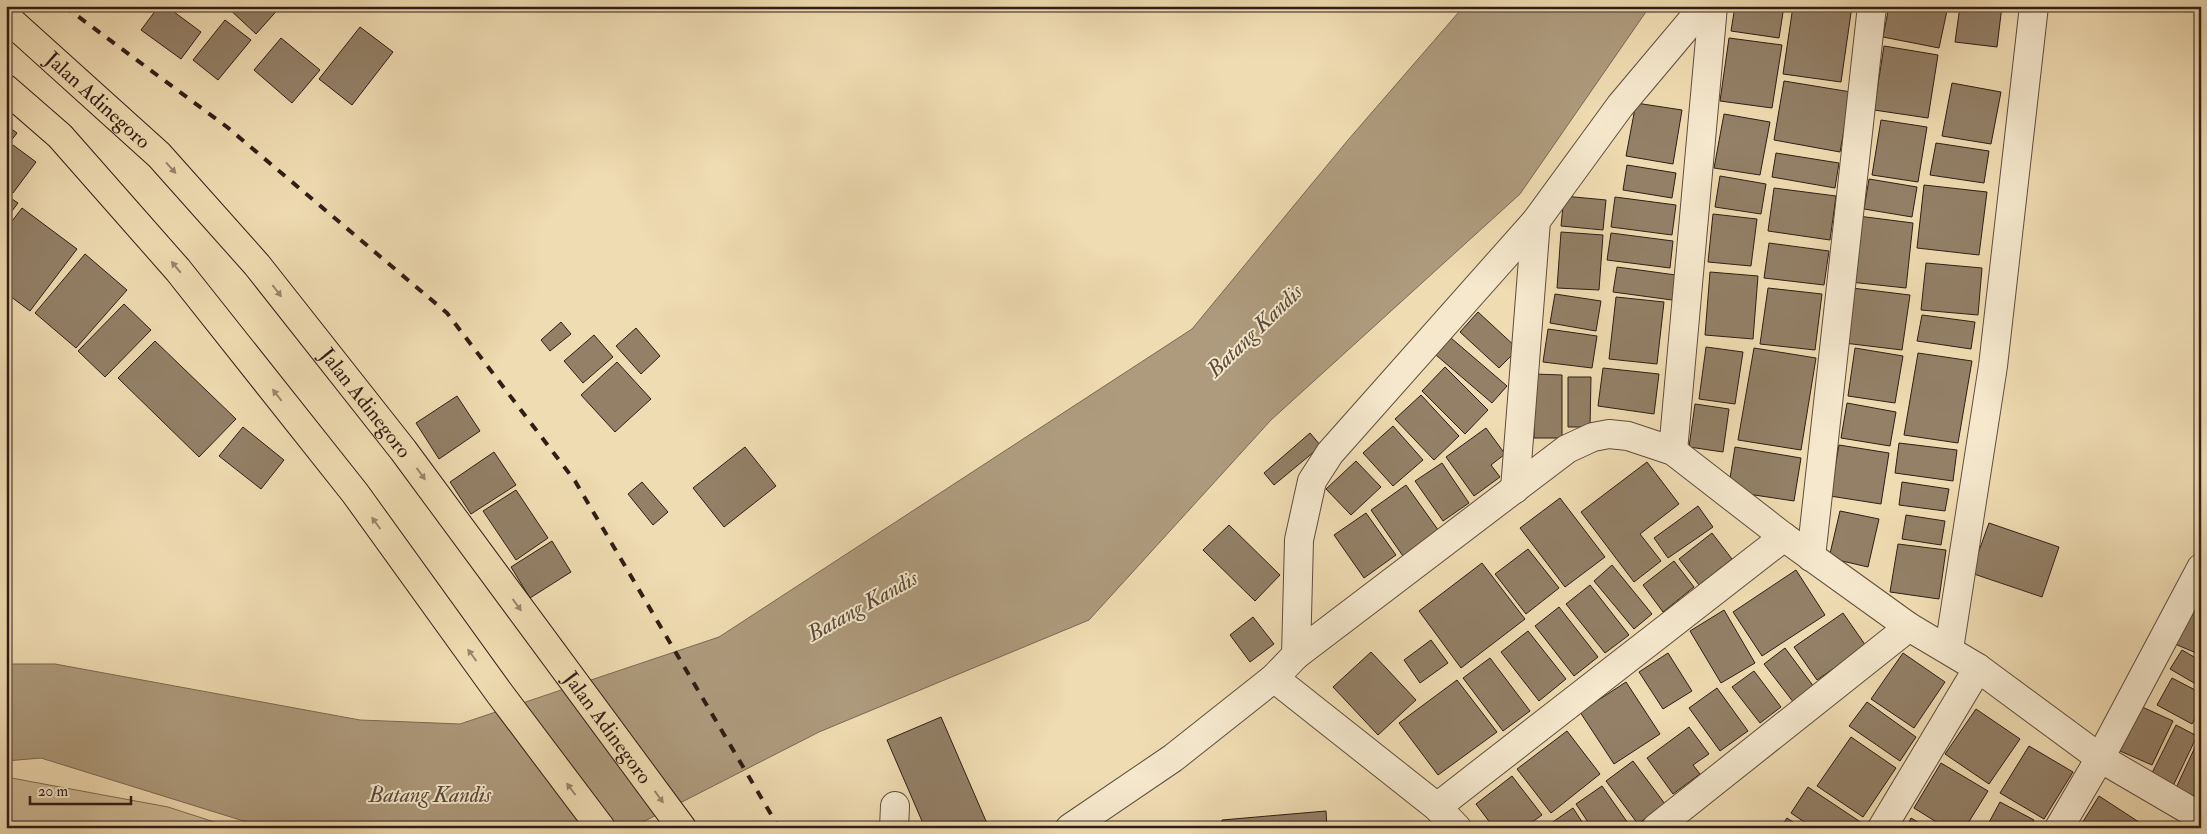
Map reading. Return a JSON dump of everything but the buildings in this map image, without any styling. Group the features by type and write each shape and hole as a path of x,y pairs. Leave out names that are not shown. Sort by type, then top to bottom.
{"highway":[{"name":"Jalan Adinegoro","path":"6,17 159,155 257,265 403,450 682,828"},
{"path":"6,89 60,136 178,270 354,493 500,694 601,828"}],"street":[{"path":"1296,655 1299,540 1312,481 1330,452 1536,221 1620,106 1704,6"},
{"path":"1673,451 1713,6"},
{"path":"1811,557 1872,6"},
{"path":"1949,649 1993,366 2034,6"},
{"path":"1515,489 1536,221"},
{"path":"1070,828 1173,758 1274,678 1296,655 1567,449 1593,437 1610,434 1628,436 1673,451 1784,537 1909,627 1949,649 1978,668 2100,758 2201,817"},
{"path":"1437,807 1784,537"},
{"path":"2059,828 2100,758 2201,568"},
{"path":"1656,828 1909,627"},
{"path":"1882,828 1978,668"},
{"path":"1274,678 1437,807 1456,828"}],"shaded area":[{"path":"6,777 168,807 233,828 6,828"}],"water":[{"name":"Batang Kandis","path":"1464,6 1650,6 1520,194 1271,420 1089,620 819,732 631,828 282,828 250,823 41,758 6,761 6,664 55,664 360,720 460,724 719,637 1192,329 1348,140"}],"railway":[{"path":"64,6 227,127 447,313 575,481 779,828"}]}
